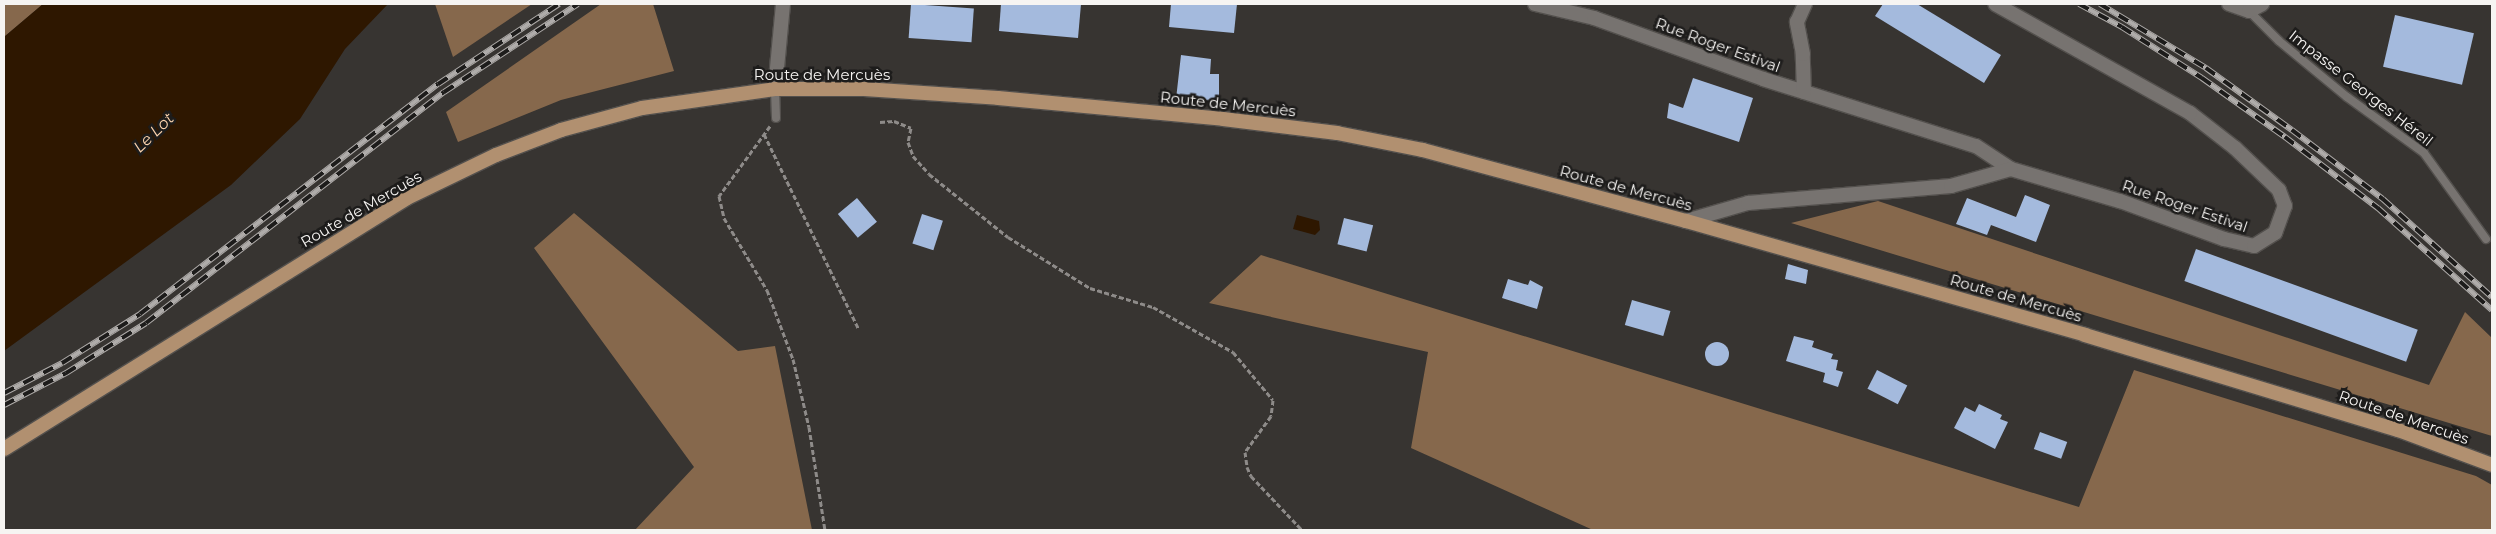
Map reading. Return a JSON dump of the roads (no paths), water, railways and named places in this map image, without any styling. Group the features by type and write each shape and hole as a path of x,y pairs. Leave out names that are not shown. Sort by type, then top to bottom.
{"main road":[{"name":"Route de Mercuès","path":"4,449 405,199 496,155 561,130 642,108 775,89 864,89 998,98 1337,133 1423,150 1686,221 2085,335 2398,430 2492,464"}],"street":[{"path":"775,89 783,4"},
{"name":"Rue Roger Estival","path":"1535,4 1594,18 1804,92 1976,146 2011,169 2120,201 2224,239 2254,246 2275,233 2285,206 2279,190 2235,148 2190,113 1995,4"},
{"name":"Rue Roger Estival","path":"1804,4 1797,22 1802,54 1804,92"},
{"path":"2229,4 2249,12 2262,4"},
{"path":"1686,221 1748,203 1951,186 2011,169"}],"lane":[{"name":"Impasse Georges Héreil","path":"2249,12 2279,41 2340,91 2424,153 2486,239"},
{"path":"775,89 776,118"}],"water":[{"name":"Le Lot","path":"43,4 388,4 345,49 300,119 231,185 4,351 4,37"},
{"path":"1297,215 1319,221 1320,230 1315,235 1293,229"}],"railway":[{"path":"4,393 62,363 140,314 438,84 559,4"},
{"path":"4,405 66,373 146,323 444,92 578,4"},
{"path":"2079,4 2122,27 2202,78 2285,137 2378,208 2492,310"},
{"path":"2100,4 2206,68 2292,130 2383,199 2492,297"}]}
